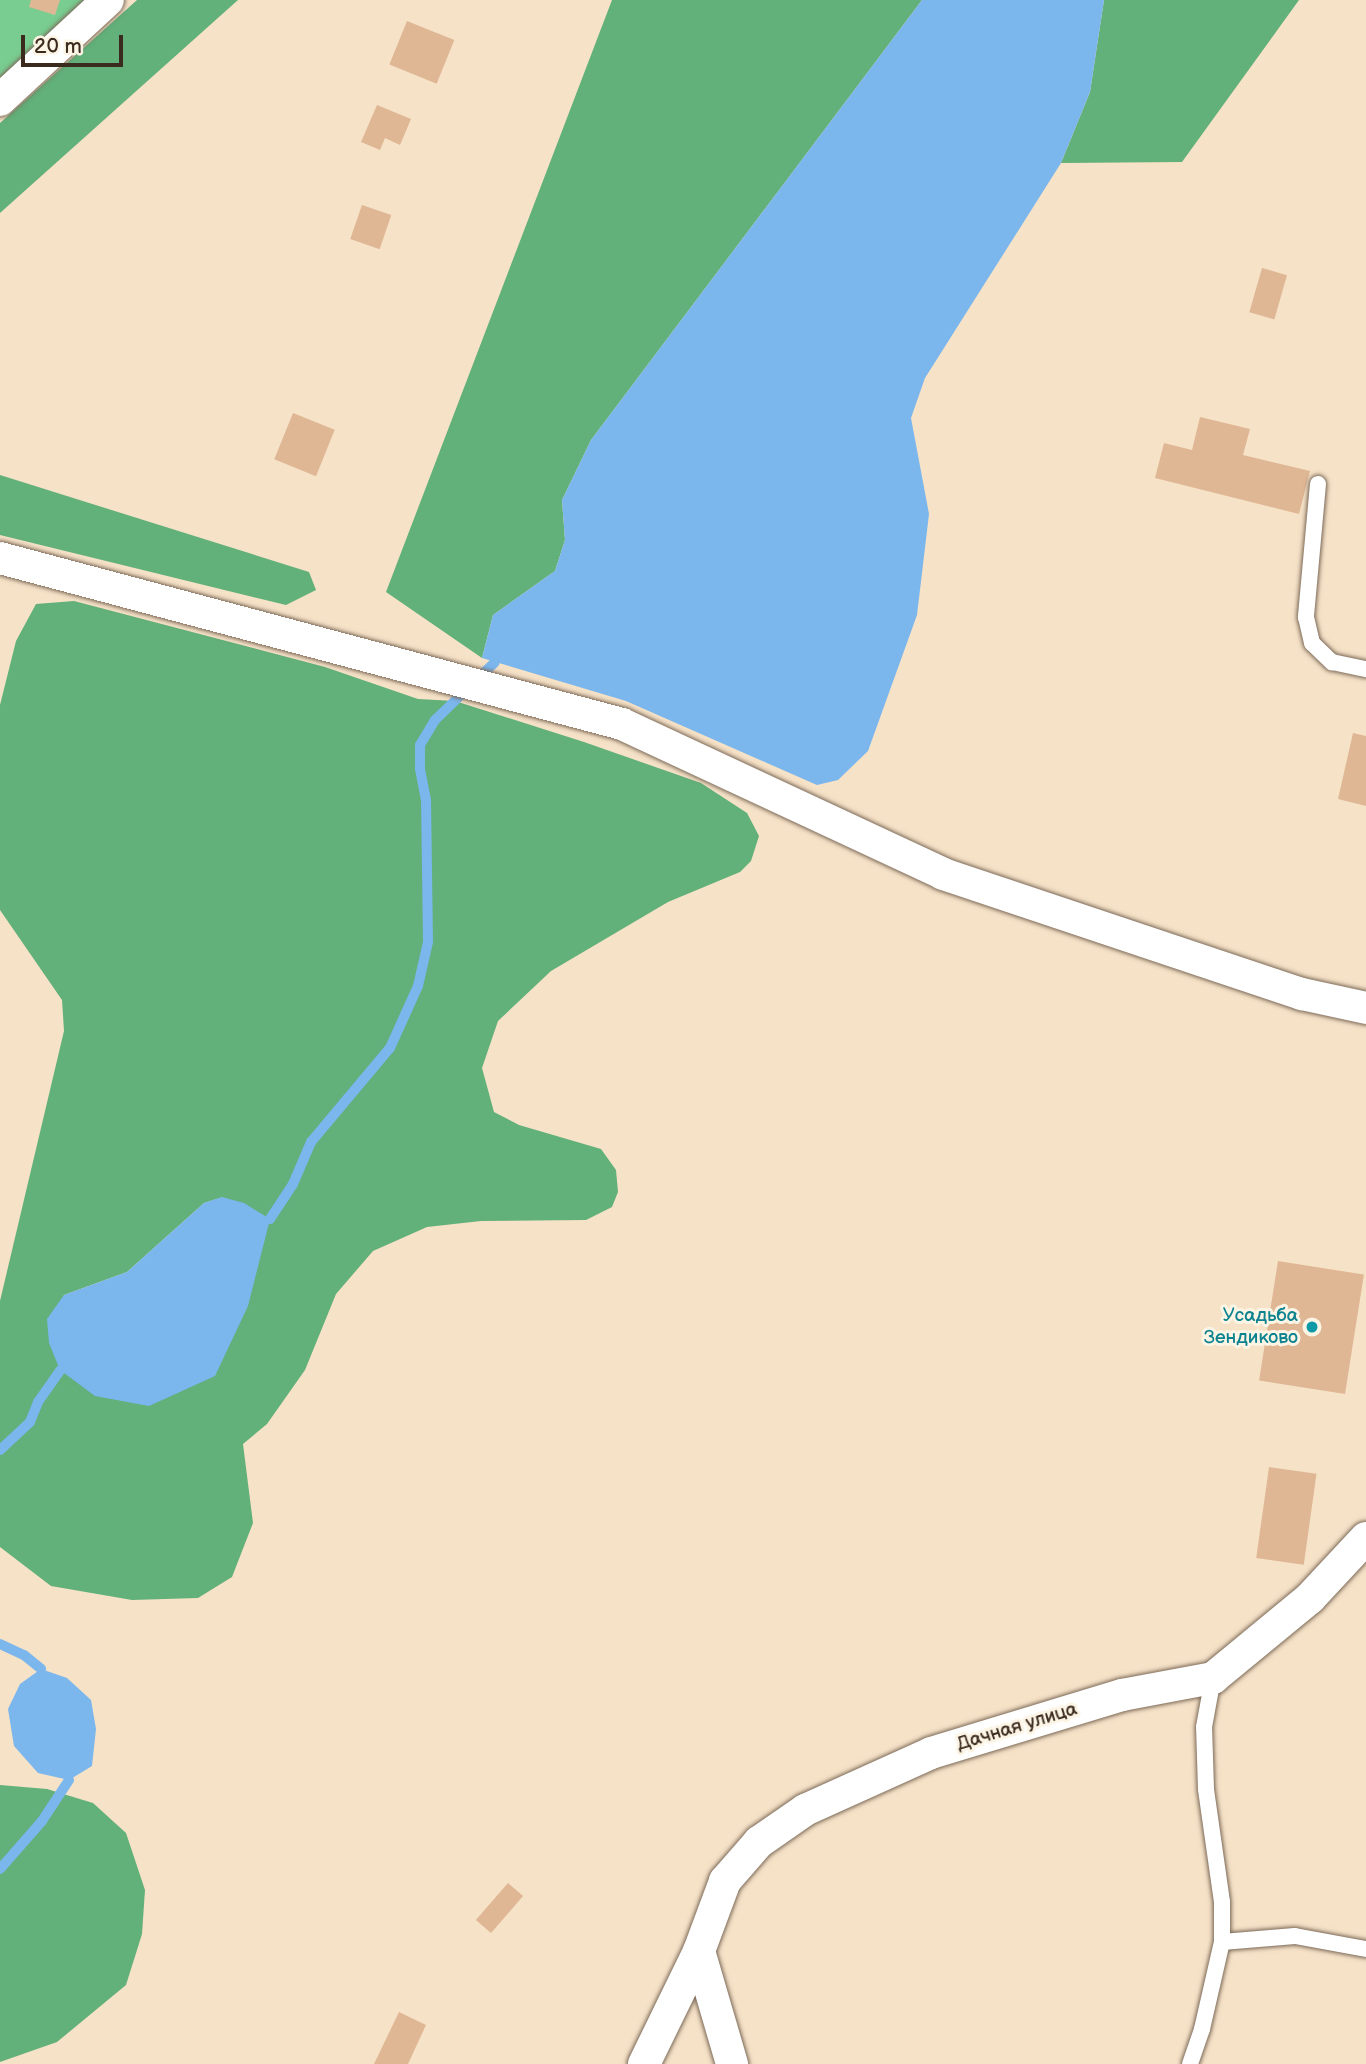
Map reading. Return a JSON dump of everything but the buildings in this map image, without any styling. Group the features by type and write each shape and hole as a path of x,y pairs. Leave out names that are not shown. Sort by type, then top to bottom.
{"street":[{"path":"0,100 108,0"},
{"path":"0,558 622,724 943,874 1301,994 1366,1008"},
{"name":"Дачная улица","path":"644,2064 699,1951 725,1881 759,1842 804,1810 931,1754 1122,1695 1213,1678 1310,1598 1366,1538"},
{"path":"699,1951 732,2064"}],"lane":[{"path":"1318,484 1306,617 1312,643 1332,662 1366,669"},
{"path":"1190,2064 1202,2029 1222,1942 1222,1902 1206,1789 1204,1727 1213,1678"},
{"path":"1222,1942 1295,1936 1366,1949"}],"green space":[{"path":"0,0 109,0 0,108"},
{"path":"137,0 238,0 0,213 0,123"},
{"path":"612,0 922,0 591,440 562,500 565,540 555,571 493,615 482,658 386,592"},
{"path":"1104,0 1299,0 1182,162 1061,163 1090,92"},
{"path":"0,475 309,572 316,590 286,605 0,535"},
{"path":"74,601 325,667 418,699 455,701 584,742 701,783 747,813 759,836 751,861 740,872 668,902 551,971 498,1021 482,1068 494,1112 519,1125 601,1149 616,1170 618,1192 612,1207 586,1220 481,1221 427,1227 373,1251 336,1294 305,1370 267,1424 243,1444 253,1523 232,1577 198,1598 132,1600 51,1586 0,1547 0,1301 64,1031 62,1000 0,910 0,705 16,641 36,604","holes":["223,1197 49,1343 64,1295 127,1272 204,1203"]},
{"path":"0,1785 47,1789 93,1803 126,1833 145,1890 142,1934 126,1985 57,2042 0,2062"}],"water":[{"path":"922,0 1104,0 1090,92 1061,163 925,378 911,418 929,514 917,615 868,751 838,780 817,785 626,701 482,658 493,615 555,571 565,540 562,500 591,440"},
{"path":"222,1197 244,1203 270,1219 248,1306 215,1376 149,1406 95,1396 60,1370 49,1343 47,1319 64,1295 127,1272 204,1203"},
{"path":"41,1669 67,1678 91,1700 96,1729 92,1766 69,1780 38,1773 14,1746 8,1709 20,1684"}],"waterway":[{"path":"270,1219 293,1184 311,1142 390,1048 418,986 428,942 426,800 420,769 420,745 435,720 495,662"},
{"path":"0,1450 30,1422 38,1402 60,1370"},
{"path":"0,1644 24,1655 41,1669"},
{"path":"0,1869 42,1821 69,1780"}],"place":[{"name":"Усадьба Зендиково","path":"1312,1327"}]}
